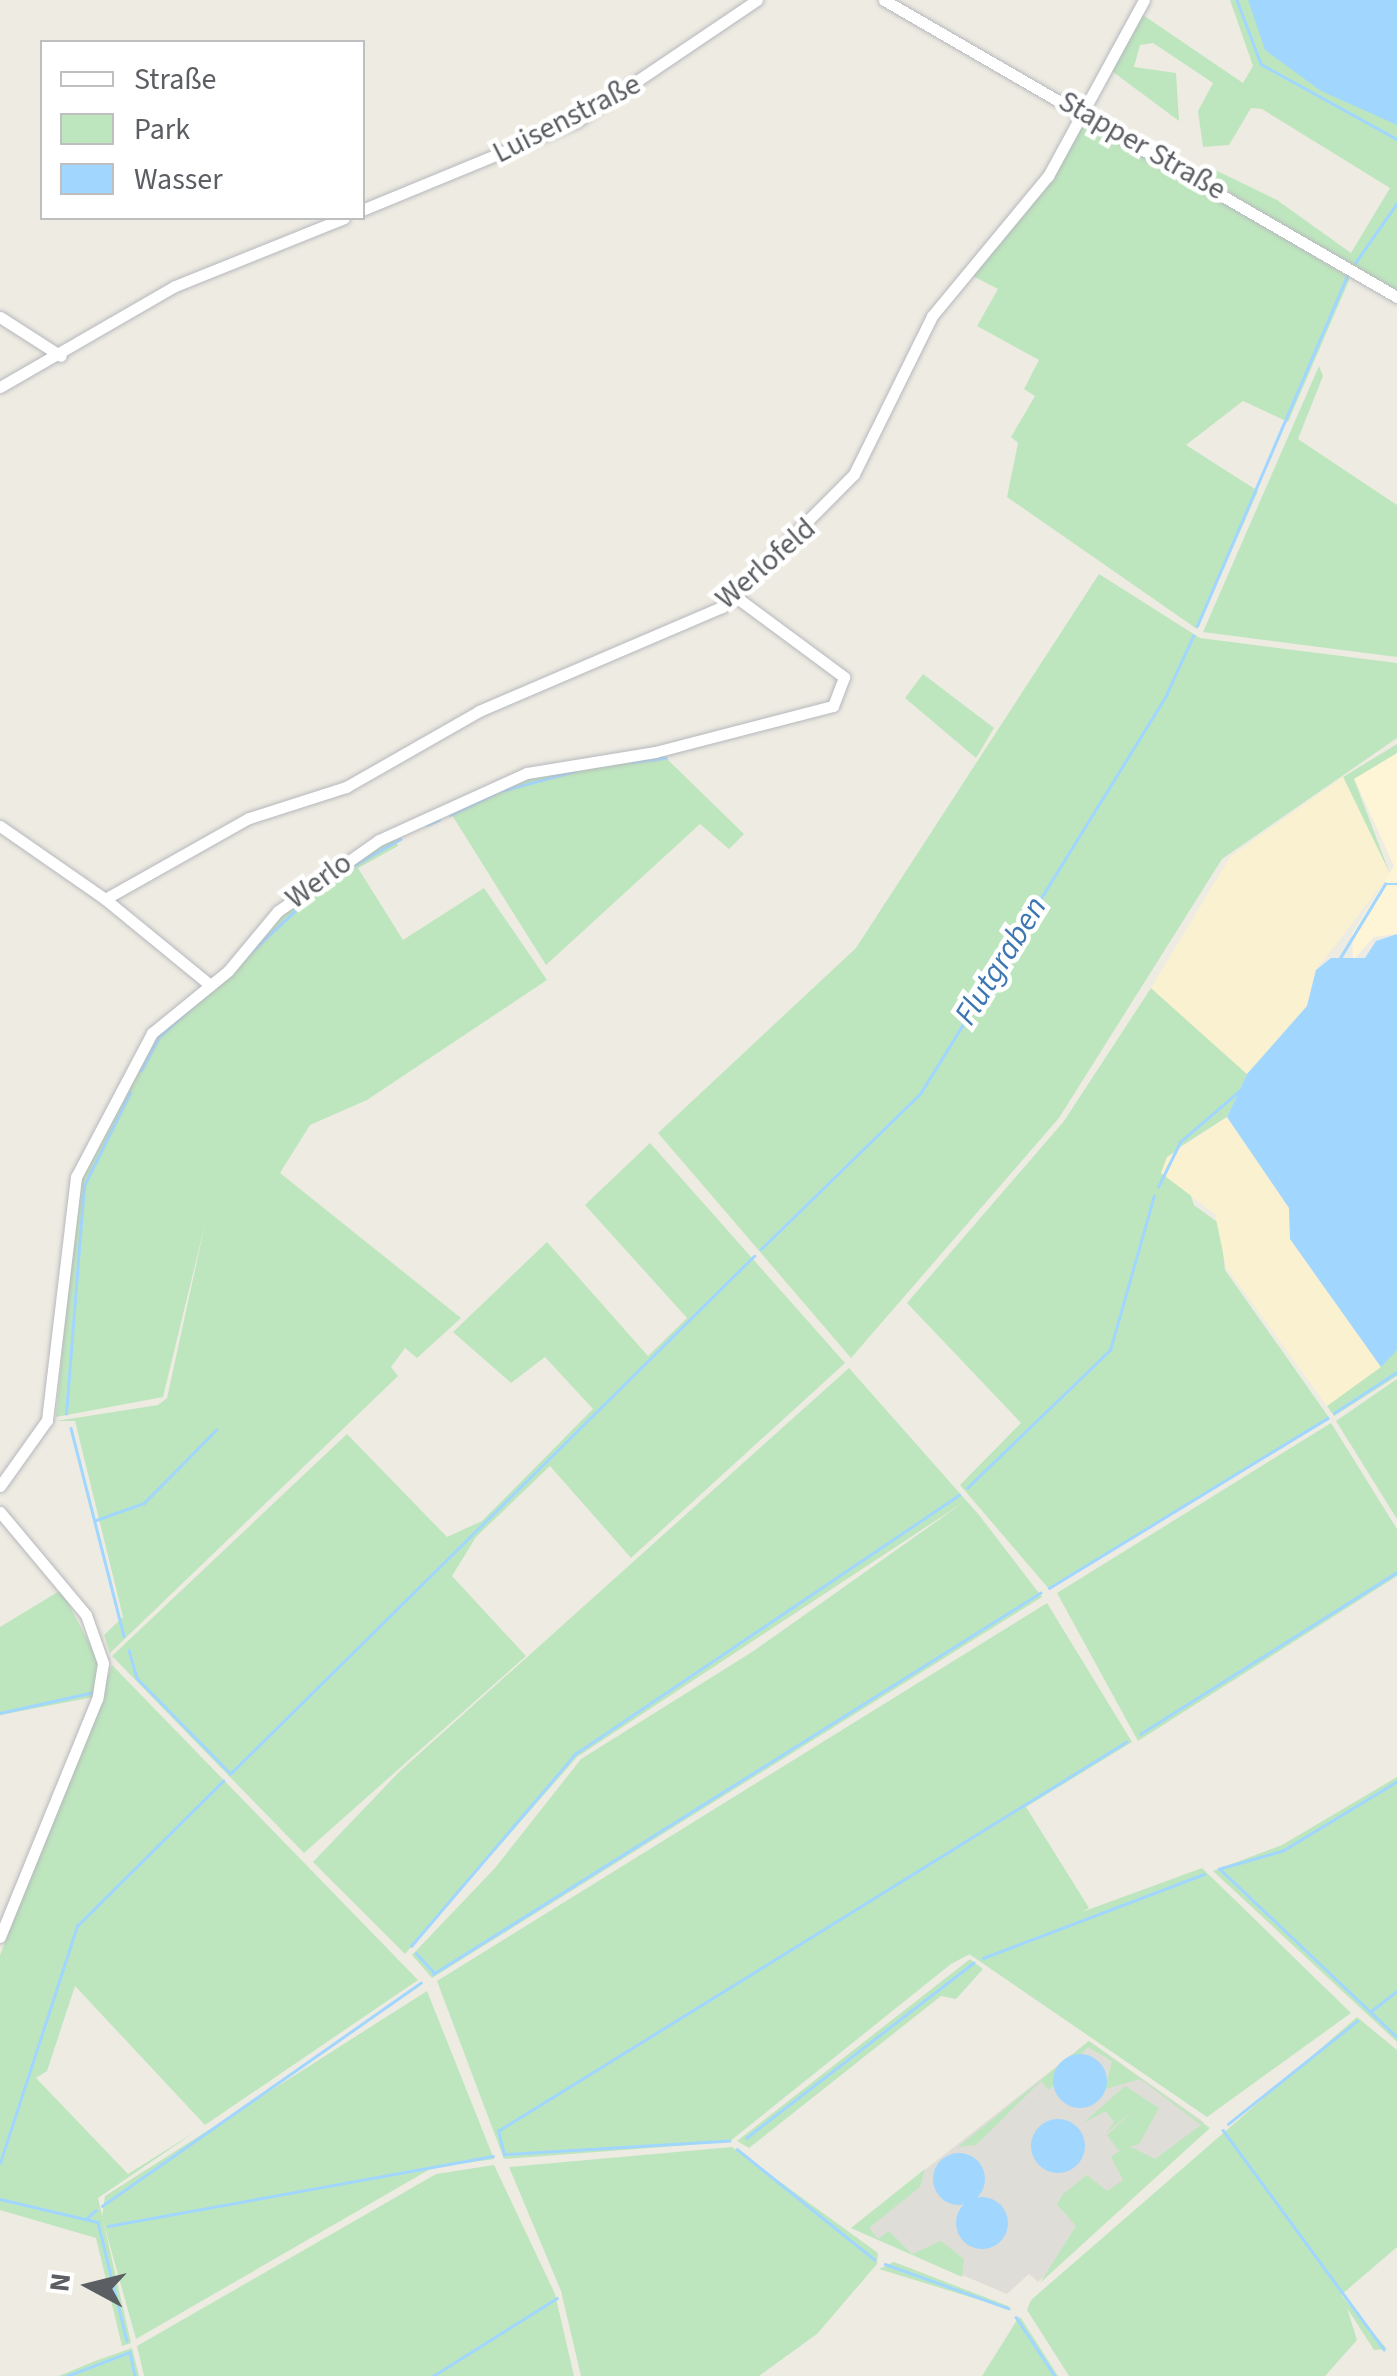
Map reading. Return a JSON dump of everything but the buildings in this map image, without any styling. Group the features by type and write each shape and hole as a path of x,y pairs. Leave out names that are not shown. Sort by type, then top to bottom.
{"street":[{"name":"Luisenstraße","path":"365,209 576,122 757,0"},
{"name":"Stapper Straße","path":"884,0 1081,108 1397,297"},
{"name":"Werlofeld","path":"105,899 249,818 346,787 479,712 736,596 848,482 948,290 1042,185 1081,108 1144,0"},
{"path":"0,387 61,356 175,286 339,220"},
{"path":"0,317 61,356"},
{"name":"Werlo","path":"0,1486 47,1420 80,1166 146,1041 210,985 278,910 354,854 488,790 832,706 844,677 736,596"},
{"path":"0,826 105,899 210,985"},
{"path":"0,1512 86,1615 103,1663 97,1699 0,1937"}],"shaded area":[{"path":"1397,753 1397,934 1374,937 1353,960 1352,934 1394,866 1354,778"},
{"path":"1089,2041 1204,2122 1038,2282 1029,2274 1007,2294 851,2228"}],"green space":[{"path":"1230,0 1397,0 1397,300 1207,178 1215,170 1277,200 1351,253 1390,188 1262,109 1251,108 1229,145 1203,147 1198,111 1213,83 1153,43 1140,45 1134,67 1176,73 1179,121 1109,69 1140,13 1243,83 1253,66"},
{"path":"1084,117 1350,278 1288,422 1243,401 1186,445 1258,491 1197,629 1007,497 1018,443 1011,437 1035,396 1024,389 1039,360 977,326 998,289 967,273 1030,203"},
{"path":"1319,366 1323,376 1298,439 1397,505 1397,657 1203,632"},
{"path":"1099,574 1200,638 1397,663 1397,738 1222,859 1059,1118 851,1358 658,1133 856,948"},
{"path":"923,674 994,728 976,758 905,698"},
{"path":"1397,744 1397,753 1354,779 1390,874 1343,777"},
{"path":"664,756 744,834 729,849 700,824 546,965 450,812 534,777"},
{"path":"394,836 398,846 358,868 403,940 484,888 547,980 367,1100 310,1125 280,1173 461,1318 417,1358 405,1348 391,1367 398,1376 110,1653 104,1635 123,1617 75,1421 56,1421 158,1405 167,1398 205,1224 163,1397 56,1417 78,1183 155,1035 269,925"},
{"path":"1151,988 1247,1074 1227,1117 1175,1150 1194,1205 1220,1224 1225,1270 1330,1419 1049,1589 960,1485 1021,1423 907,1303 1064,1121"},
{"path":"650,1143 845,1363 631,1558 550,1466 476,1537 452,1576 526,1656 304,1853 112,1656 347,1434 447,1537 482,1521 593,1409 545,1357 511,1383 453,1332 547,1242 648,1356 687,1318 585,1205"},
{"path":"1397,1350 1397,1376 1334,1416 1327,1406"},
{"path":"849,1368 979,1515 1042,1597 432,1978 412,1955 495,1868 581,1759 752,1652 964,1502 577,1757 405,1954 313,1862 399,1772"},
{"path":"1397,1379 1397,1519 1336,1421"},
{"path":"1331,1423 1397,1529 1397,1576 1138,1741 1057,1593"},
{"path":"61,1590 98,1659 94,1697 0,1715 0,1627"},
{"path":"1047,1603 1132,1742 1026,1807 1089,1908 1082,1912 1202,1868 1351,2013 1207,2117 969,1954 951,1964 729,2142 504,2159 437,1981"},
{"path":"112,1665 418,1980 205,2125 75,1986 47,2071 36,2078 128,2174 195,2132 98,2198 131,2343 122,2346 96,2238 0,2210 0,1955"},
{"path":"1397,1777 1397,2042 1213,1871 1282,1845"},
{"path":"970,1959 983,1969 956,1999 941,1996 749,2148 737,2141"},
{"path":"427,1991 494,2159 432,2168 136,2339 102,2217 105,2196"},
{"path":"1357,2017 1397,2050 1397,2247 1341,2295 1387,2349 1374,2350 1347,2308 1357,2340 1325,2376 1069,2376 1027,2310 1031,2300"},
{"path":"1089,2041 1210,2128 1040,2283 1076,2226 1057,2204 1063,2194 1087,2175 1107,2191 1123,2180 1111,2157 1127,2145 1155,2159 1201,2125 1140,2079 1105,2089 1112,2061 1088,2047 1049,2090 1041,2081 976,2145 958,2147"},
{"path":"1125,2086 1159,2108 1139,2144 1118,2150 1107,2135 1133,2111 1106,2133 1114,2122 1106,2111 1083,2123"},
{"path":"732,2147 878,2253 877,2264 817,2334 759,2376 581,2376 561,2291 509,2167"},
{"path":"494,2165 555,2294 574,2376 144,2376 137,2346 436,2174"},
{"path":"925,2169 920,2187 869,2228 878,2239 889,2231 912,2254 941,2241 964,2259 962,2277 851,2228"},
{"path":"894,2262 1008,2306 1012,2310 879,2269"},
{"path":"1021,2318 1058,2376 982,2376"},
{"path":"132,2348 139,2376 59,2376 95,2361"}],"sand":[{"path":"1343,777 1390,874 1316,970 1307,1006 1286,1037 1247,1074 1151,988 1230,857"},
{"path":"1227,1117 1289,1208 1290,1239 1381,1367 1327,1406 1226,1267 1215,1214 1161,1173 1167,1157"}],"water":[{"path":"1248,0 1397,0 1397,125 1321,91 1265,50"},
{"path":"1397,934 1397,1350 1381,1367 1290,1239 1289,1208 1227,1117 1247,1074 1307,1006 1316,970 1331,958 1365,958 1376,941"},
{"path":"1080,2054 1099,2062 1107,2081 1099,2100 1080,2108 1061,2100 1053,2081 1061,2062"},
{"path":"1058,2119 1077,2127 1085,2146 1077,2165 1058,2173 1039,2165 1031,2146 1039,2127"},
{"path":"959,2153 978,2160 985,2179 978,2198 959,2205 940,2198 933,2179 940,2160"},
{"path":"982,2197 1001,2204 1008,2223 1001,2242 982,2249 963,2242 956,2223 963,2204"}],"waterway":[{"path":"1237,0 1261,64 1397,139"},
{"path":"1355,263 1397,203"},
{"path":"1197,626 1347,276"},
{"name":"Flutgraben","path":"761,1249 920,1094 1166,695 1193,636"},
{"path":"632,762 666,758"},
{"path":"501,791 575,771"},
{"path":"450,815 494,794"},
{"path":"427,825 439,820"},
{"path":"349,868 400,839"},
{"path":"1340,958 1385,884 1397,884"},
{"path":"141,1071 159,1037 318,890"},
{"path":"1158,1187 1180,1142 1239,1091"},
{"path":"66,1414 84,1186 130,1093"},
{"path":"967,1488 1110,1350 1154,1196"},
{"path":"230,1774 754,1256"},
{"path":"1334,1413 1397,1372"},
{"path":"1049,1588 1327,1418"},
{"path":"71,1428 124,1636"},
{"path":"96,1520 144,1503 216,1430"},
{"path":"411,1946 575,1754 959,1495"},
{"path":"1140,1734 1397,1572"},
{"path":"433,1974 1040,1593"},
{"path":"129,1650 137,1678 230,1773"},
{"path":"0,1713 94,1692"},
{"path":"730,2141 504,2155 498,2131 1126,1742"},
{"path":"0,2163 77,1926 223,1781"},
{"path":"1397,1782 1283,1851 1220,1869 1397,2037"},
{"path":"983,1958 1204,1874"},
{"path":"416,1953 434,1972"},
{"path":"746,2138 973,1963"},
{"path":"102,2206 421,1983"},
{"path":"1370,2012 1397,1991"},
{"path":"1228,2124 1357,2021"},
{"path":"1223,2130 1384,2349"},
{"path":"737,2149 874,2259"},
{"path":"108,2226 493,2156"},
{"path":"0,2199 98,2222 127,2341"},
{"path":"86,2219 96,2210"},
{"path":"885,2264 1008,2308"},
{"path":"433,2376 557,2298"},
{"path":"1016,2317 1055,2376"},
{"path":"67,2376 130,2352 135,2376"}]}
